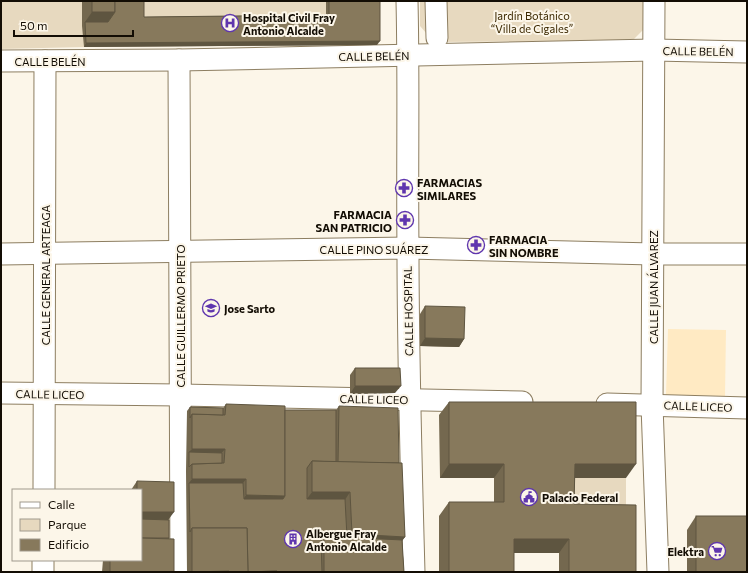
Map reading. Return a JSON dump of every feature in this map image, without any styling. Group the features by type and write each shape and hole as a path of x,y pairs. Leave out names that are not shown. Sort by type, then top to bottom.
{"street":[{"name":"CALLE HOSPITAL","path":"407,1 408,248 414,572"},
{"path":"436,1 437,38"},
{"name":"CALLE JUAN ÁLVAREZ","path":"654,1 652,405 658,572"},
{"name":"CALLE BELÉN","path":"1,61 179,60 654,50 747,52"},
{"name":"CALLE GUILLERMO PRIETO","path":"179,60 181,572"},
{"name":"CALLE GENERAL ARTEAGA","path":"44,489 45,61"},
{"name":"CALLE PINO SUÁREZ","path":"1,254 408,248 653,254 747,254"},
{"name":"CALLE LICEO","path":"1,393 540,402"},
{"name":"CALLE LICEO","path":"588,403 747,408"},
{"path":"43,561 43,572"}],"shaded area":[{"path":"668,329 726,330 725,396 666,395"}],"green space":[{"path":"1,1 83,1 84,47 1,49"},
{"path":"141,1 326,1 326,19 141,21"},
{"name":"Jardín Botánico “Villa de Cigales”","path":"420,1 644,1 644,29 632,41 434,42 420,26"},
{"path":"565,478 626,478 626,519 565,518"}],"building":[{"path":"92,1 115,1 115,12 92,12"},
{"name":"Hospital Civil Fray Antonio Alcalde","path":"115,1 144,1 144,17 329,15 329,1 380,1 380,41 86,43 85,22 108,22 115,12"},
{"path":"425,306 465,307 464,339 425,338"},
{"path":"355,368 400,368 401,386 355,386"},
{"name":"Palacio Federal","path":"449,402 636,402 636,464 575,464 574,504 636,505 636,572 569,572 569,539 514,539 514,572 449,572 449,502 504,502 504,464 449,464"},
{"path":"226,404 285,406 285,496 246,495 246,479 192,479 192,464 224,463 225,449 192,449 192,414 225,415"},
{"path":"339,406 398,408 399,463 338,462"},
{"path":"190,407 223,408 223,415 192,414 190,418"},
{"path":"285,410 336,410 336,462 312,461 307,468 307,499 345,499 347,537 324,536 321,540 322,572 248,572 247,528 192,528 190,532 189,483 243,483 244,499 283,499 285,496"},
{"path":"189,452 222,453 222,463 192,464 189,467"},
{"path":"312,461 402,463 405,537 352,534 350,492 312,492"},
{"path":"137,481 174,482 174,512 142,512 142,489 137,489"},
{"name":"Elektra","path":"696,516 747,516 747,572 696,572"},
{"path":"142,519 169,520 169,538 142,538"},
{"path":"192,528 247,528 248,572 192,572"},
{"path":"324,536 402,540 404,572 324,572"},
{"path":"142,538 174,539 174,572 110,572 110,561 142,561"},
{"path":"277,571 277,572 248,572"}],"place":[{"name":"Hospital Civil Fray Antonio Alcalde","path":"230,23"},
{"name":"FARMACIAS SIMILARES","path":"404,188"},
{"name":"FARMACIA SAN PATRICIO","path":"405,220"},
{"name":"FARMACIA SIN NOMBRE","path":"476,245"},
{"name":"Jose Sarto","path":"211,308"},
{"name":"Palacio Federal","path":"529,497"},
{"name":"Albergue Fray Antonio Alcalde","path":"293,539"},
{"name":"Elektra","path":"717,551"}]}
